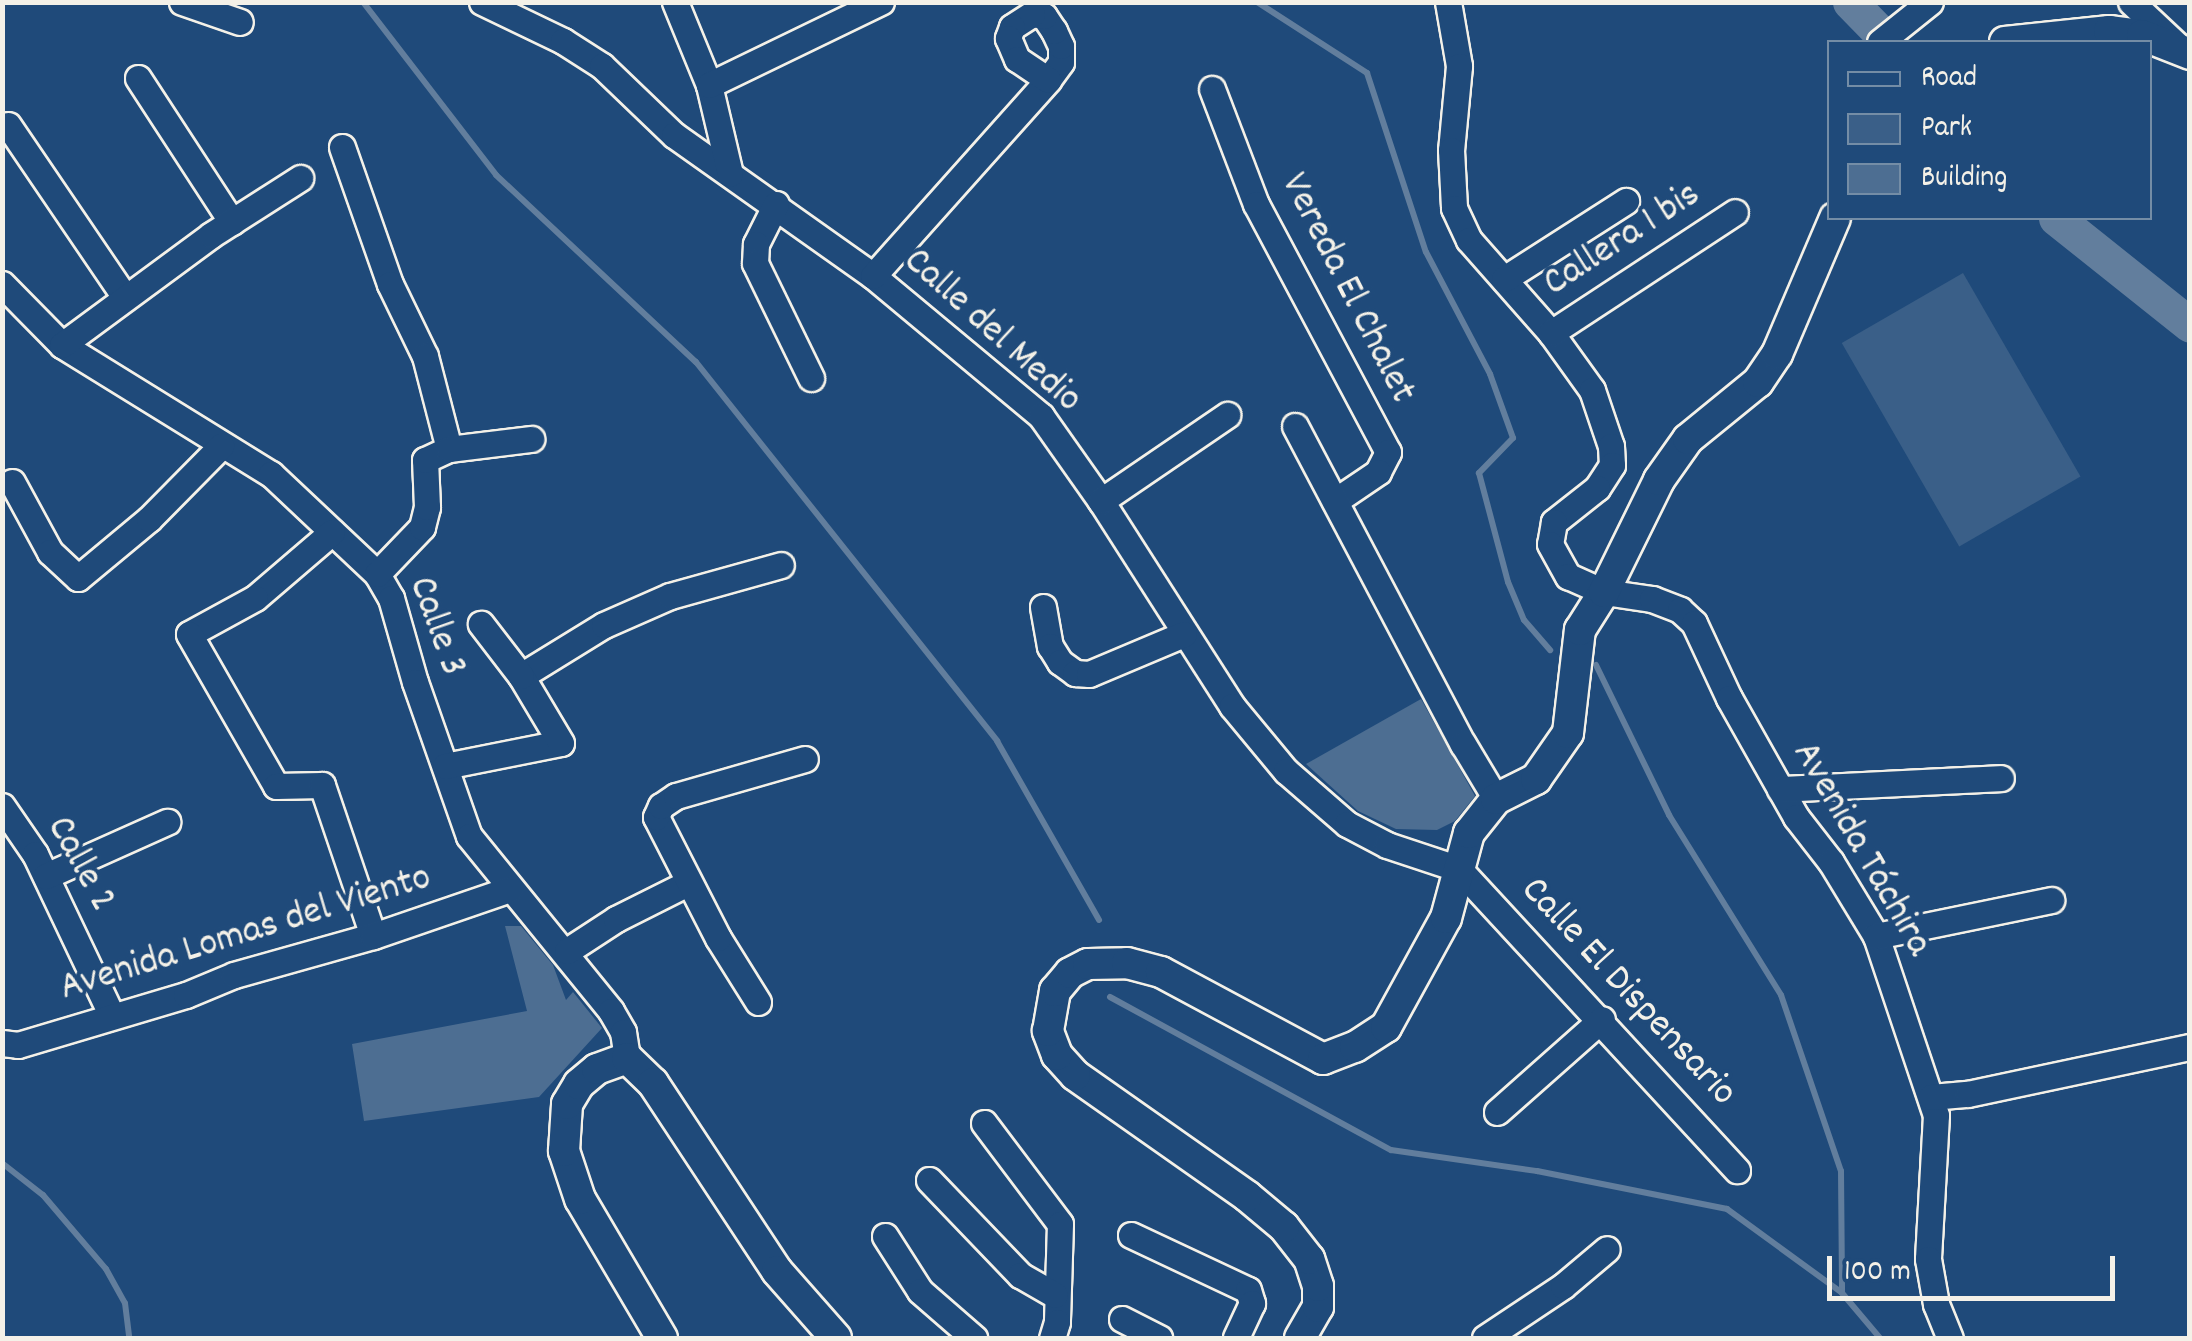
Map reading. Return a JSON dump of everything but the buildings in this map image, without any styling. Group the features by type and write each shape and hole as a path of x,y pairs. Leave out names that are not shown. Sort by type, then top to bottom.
{"main road":[{"path":"2024,40 2109,31 2145,40"},
{"path":"2152,42 2184,50"},
{"path":"1300,1338 1318,1307 1318,1286 1310,1259 1284,1227 1247,1196 1075,1075 1057,1055 1048,1031 1052,1001 1070,974 1088,964 1127,963 1161,972 1323,1059 1356,1047 1386,1027 1440,932 1469,832 1496,799 1536,779 1568,734 1580,630 1604,592 1658,480 1688,439 1758,382 1777,354 1834,220"},
{"path":"662,1338 580,1199 564,1151 567,1104 579,1084 597,1069 627,1058 653,1083 732,1196 777,1271 836,1338"}],"street":[{"path":"182,2 240,22"},
{"name":"Calle del Medio","path":"482,2 562,41 602,66 674,135 873,276 1041,416 1102,501 1232,706 1286,771 1347,824 1387,846 1459,869"},
{"path":"675,2 710,85 730,174"},
{"path":"710,85 882,2"},
{"path":"1448,2 1460,66 1451,150 1454,208 1470,240 1551,333 1592,390 1606,422 1612,465 1597,488 1554,522 1550,544 1568,576 1604,592"},
{"path":"2130,2 2184,50"},
{"path":"1883,40 1928,4"},
{"path":"138,78 232,222"},
{"path":"873,276 1048,80"},
{"name":"Vereda El Chalet","path":"1212,89 1256,204 1388,452 1378,472 1335,501"},
{"path":"8,125 124,296"},
{"path":"342,147 390,284 425,356 448,449"},
{"path":"62,345 124,296 300,178"},
{"path":"1504,279 1626,200"},
{"path":"776,204 756,244 755,263 811,378"},
{"name":"Callera 1 bis","path":"1551,333 1735,212"},
{"name":"Calle 3","path":"2,284 62,345 271,474 377,574 391,598 469,836 510,889 567,951 624,1032 627,1058"},
{"path":"1102,501 1227,415"},
{"path":"1295,426 1496,799"},
{"path":"377,574 422,527 427,507 422,468 425,460 448,449 531,439"},
{"path":"12,482 50,552 78,578 149,519 221,446"},
{"path":"332,532 255,598 189,634 276,786 322,785 373,936"},
{"path":"521,676 604,624 781,565"},
{"name":"Avenida Táchira","path":"1604,592 1652,599 1680,610 1694,624 1780,788 1876,936 1936,1115 1928,1260 1936,1304 1950,1338"},
{"path":"1043,607 1050,646 1060,662 1075,673 1089,674 1184,634"},
{"path":"445,766 561,743 521,676 482,624"},
{"path":"758,1002 688,883 656,818 661,806 676,796 805,760"},
{"path":"1780,788 2001,778"},
{"name":"Calle 2","path":"2,806 46,876 112,1016"},
{"path":"46,876 167,822"},
{"name":"Calle El Dispensario","path":"1459,869 1738,1170"},
{"path":"567,951 616,919 688,883"},
{"name":"Avenida Lomas del Viento","path":"2,1043 18,1045 373,936 510,889"},
{"path":"1876,936 2051,900"},
{"path":"1496,1112 1602,1019"},
{"path":"1931,1097 1968,1094 2190,1047"},
{"path":"984,1123 1060,1224 1057,1322 1052,1338"},
{"path":"930,1180 1020,1275 1055,1295"},
{"path":"1132,1235 1248,1290 1252,1302 1236,1338"},
{"path":"885,1236 920,1292 974,1338"},
{"path":"1485,1338 1563,1286 1607,1249"},
{"path":"1122,1319 1160,1338"}],"green space":[{"path":"1963,273 2080,477 1959,547 1842,343"}],"waterway":[{"path":"363,2 496,175 696,362 997,741 1099,920"},
{"path":"1257,2 1367,73 1426,252 1490,374 1513,438 1479,473 1508,582 1524,620 1550,650"},
{"path":"1850,2 1887,40"},
{"path":"2059,220 2190,325"},
{"path":"1596,665 1669,815 1781,995 1841,1171 1842,1293 1880,1338"},
{"path":"1110,997 1391,1150 1537,1171 1727,1209 1842,1293"},
{"path":"2,1163 43,1195 106,1269 125,1303 129,1338"}]}
